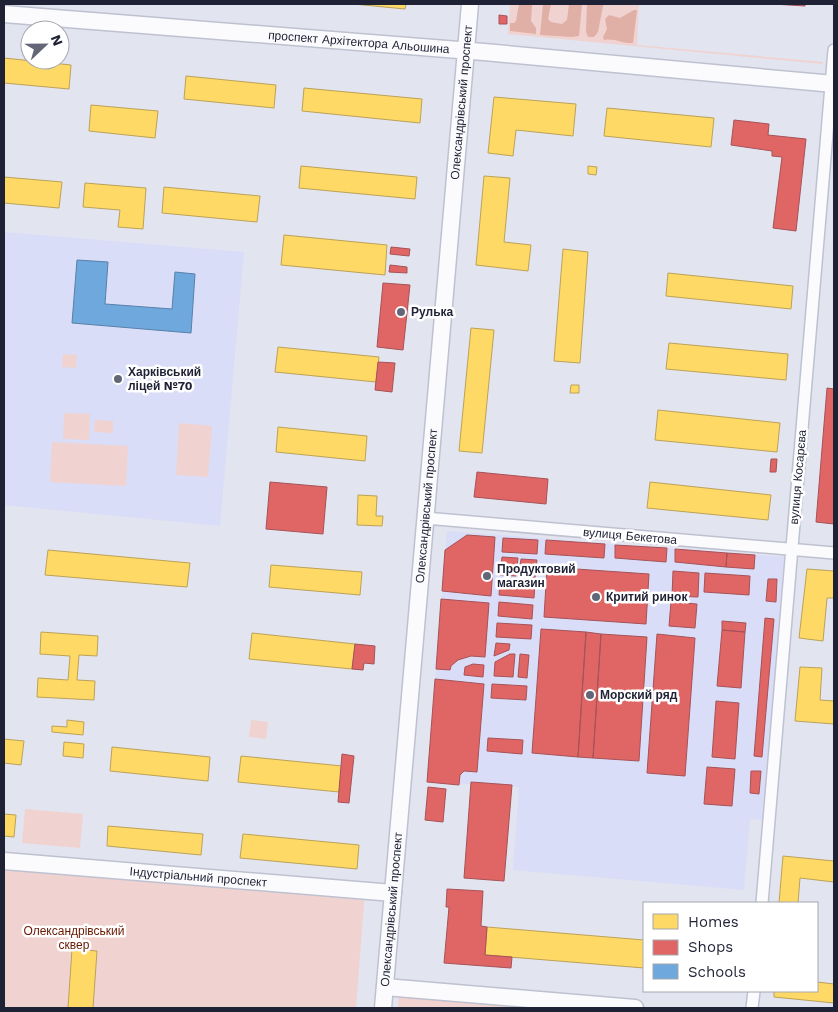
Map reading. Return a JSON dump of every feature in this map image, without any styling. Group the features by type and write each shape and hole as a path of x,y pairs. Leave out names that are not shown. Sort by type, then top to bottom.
{"street":[{"name":"Олександрівський проспект","path":"384,1008 470,4"},
{"name":"проспект Архітектора Альошина","path":"4,14 833,84"},
{"name":"вулиця Косарєва","path":"762,902 833,84 834,50"},
{"name":"вулиця Бекетова","path":"425,518 834,553"},
{"name":"Індустріальний проспект","path":"4,861 393,893"},
{"path":"385,988 635,1008"},
{"path":"752,1008 754,992"}],"shaded area":[{"path":"519,4 532,5 531,21 536,28 536,34 510,31 510,23 516,21"},
{"path":"543,4 551,4 548,19 551,22 562,24 567,20 569,4 582,4 579,36 540,35"},
{"path":"587,4 605,4 598,32 594,37 588,37 586,32"},
{"path":"637,10 633,43 604,40 603,37 607,29 605,19 609,15 620,18"},
{"name":"Харківський ліцей №70","path":"4,232 244,252 220,526 4,505"},
{"path":"447,531 784,557 762,820 750,819 744,890 513,870 519,787 427,782"}],"green space":[{"path":"510,4 639,4 637,45 823,62 823,64 508,34"},
{"path":"63,354 77,355 76,368 62,367"},
{"path":"64,413 90,414 89,440 63,439"},
{"path":"95,420 113,421 113,433 94,432"},
{"path":"179,423 212,426 208,477 176,475"},
{"path":"52,442 128,446 126,486 50,482"},
{"path":"251,720 268,722 266,739 249,737"},
{"path":"25,809 83,814 80,848 22,843"},
{"name":"Олександрівський сквер","path":"4,861 365,891 356,1008 4,1008"},
{"path":"399,989 616,1008 398,1008"}],"building: Homes":[{"path":"353,4 406,4 405,9"},
{"path":"4,58 20,60 20,70 70,70 71,65 69,89 4,83"},
{"path":"186,76 276,85 274,108 184,99"},
{"path":"304,88 422,99 420,123 302,111"},
{"path":"494,97 576,104 573,136 516,130 513,156 488,153"},
{"path":"91,105 158,111 155,138 89,131"},
{"path":"607,108 714,118 711,147 604,136"},
{"path":"301,166 417,177 415,199 299,188"},
{"path":"588,166 597,167 596,175 588,174"},
{"path":"484,176 510,178 504,242 531,245 528,271 476,265"},
{"path":"4,177 62,182 59,208 4,203"},
{"path":"85,183 146,188 143,229 118,227 120,210 83,207"},
{"path":"164,187 260,196 257,222 162,213"},
{"path":"284,235 387,245 385,275 281,265"},
{"path":"563,249 588,252 580,363 554,361"},
{"path":"668,273 793,286 791,309 666,296"},
{"path":"471,328 494,330 482,453 459,451"},
{"path":"669,343 788,354 786,380 666,369"},
{"path":"278,347 379,357 376,382 275,372"},
{"path":"571,385 579,385 579,393 570,393"},
{"path":"658,410 780,423 777,452 655,440"},
{"path":"278,427 367,436 365,461 276,452"},
{"path":"650,482 771,495 768,520 647,508"},
{"path":"358,495 377,496 376,516 383,516 382,526 357,525"},
{"path":"48,550 190,563 187,587 45,575"},
{"path":"271,565 362,572 360,595 269,587"},
{"path":"807,569 834,571 834,598 827,598 823,641 799,638"},
{"path":"41,632 98,636 97,656 79,655 77,680 95,681 94,700 37,697 38,678 68,680 70,656 40,654"},
{"path":"252,633 355,644 352,669 249,659"},
{"path":"800,667 822,668 820,700 834,701 834,724 795,721"},
{"path":"67,720 84,722 83,735 52,732 52,726 67,727"},
{"path":"4,739 24,741 21,765 4,763"},
{"path":"64,742 84,744 83,758 63,756"},
{"path":"112,747 210,757 208,781 110,771"},
{"path":"241,756 342,766 339,792 238,782"},
{"path":"4,814 16,815 14,837 4,836"},
{"path":"108,826 203,834 201,855 107,846"},
{"path":"243,834 359,845 357,869 240,858"},
{"path":"783,856 834,861 834,882 800,878 798,902 779,902"},
{"path":"487,927 643,940 643,968 485,955"},
{"path":"72,949 97,951 93,1008 68,1008"},
{"path":"818,982 834,984 834,1003 774,997 774,992 818,992"}],"building: Shops":[{"path":"773,4 805,4 805,6"},
{"path":"499,15 507,16 507,24 499,24"},
{"path":"734,120 769,124 768,135 806,139 796,231 773,228 782,157 772,156 772,151 731,145"},
{"path":"391,247 410,249 409,256 390,254"},
{"path":"390,265 407,267 407,273 389,272"},
{"path":"383,283 410,285 403,350 377,347"},
{"path":"378,362 395,363 392,392 375,390"},
{"path":"827,388 834,389 834,524 816,522"},
{"path":"771,459 777,459 776,472 770,472"},
{"path":"477,472 548,479 546,504 474,497"},
{"path":"270,482 327,487 323,534 266,529"},
{"path":"467,535 495,537 491,596 442,591 445,550"},
{"path":"503,538 538,540 537,554 502,552"},
{"path":"546,540 605,544 604,558 545,554"},
{"path":"615,545 667,548 666,562 615,558"},
{"path":"675,549 727,553 726,567 675,562"},
{"path":"727,553 755,555 754,569 726,567"},
{"path":"502,557 518,558 517,566 501,565"},
{"path":"521,559 537,560 536,567 520,566"},
{"path":"501,567 517,569 516,576 500,575"},
{"name":"Критий ринок","path":"547,567 649,574 646,624 544,617"},
{"path":"520,569 536,570 535,578 519,576"},
{"path":"673,571 699,573 698,597 672,596"},
{"path":"705,573 750,576 749,595 704,592"},
{"path":"768,579 777,579 776,602 766,601"},
{"path":"500,581 535,584 534,598 499,595"},
{"path":"441,599 489,603 485,657 471,656 458,660 451,666 450,670 436,669"},
{"path":"499,602 533,605 532,619 498,616"},
{"path":"671,602 697,604 695,628 669,626"},
{"path":"765,618 774,619 762,757 754,756"},
{"path":"722,621 746,623 745,632 722,630"},
{"path":"497,623 532,625 531,639 496,637"},
{"path":"541,629 586,632 578,757 532,753"},
{"path":"722,630 745,632 741,688 717,686"},
{"name":"Морский ряд","path":"586,632 601,634 593,758 578,757"},
{"path":"601,634 647,637 639,761 593,758"},
{"path":"657,634 695,638 685,776 647,773"},
{"path":"496,643 510,644 509,650 494,656"},
{"path":"355,644 375,646 374,664 364,663 363,670 352,669"},
{"path":"510,654 515,654 513,677 494,676 495,662"},
{"path":"520,654 529,655 527,678 518,677"},
{"path":"473,664 484,665 483,677 464,675 465,667"},
{"path":"435,679 484,684 477,772 464,771 460,775 459,785 427,782"},
{"path":"492,684 527,686 526,700 491,698"},
{"path":"716,701 739,703 735,759 712,757"},
{"path":"488,738 523,740 522,754 487,751"},
{"path":"342,754 354,756 349,803 338,802"},
{"path":"707,767 735,769 732,806 704,804"},
{"path":"751,771 761,771 759,794 750,793"},
{"path":"471,782 512,785 504,881 464,878"},
{"path":"428,787 446,789 443,822 425,820"},
{"path":"447,889 483,891 481,926 487,927 485,955 512,957 511,968 444,963 449,907 446,907"}],"building: Schools":[{"path":"77,260 108,262 105,304 172,309 175,272 195,274 191,333 72,323"}],"place":[{"name":"Рулька","path":"401,312"},
{"name":"Харківський ліцей №70","path":"118,379"},
{"name":"Продуктовий магазин","path":"487,576"},
{"name":"Критий ринок","path":"596,597"},
{"name":"Морский ряд","path":"590,695"}]}
